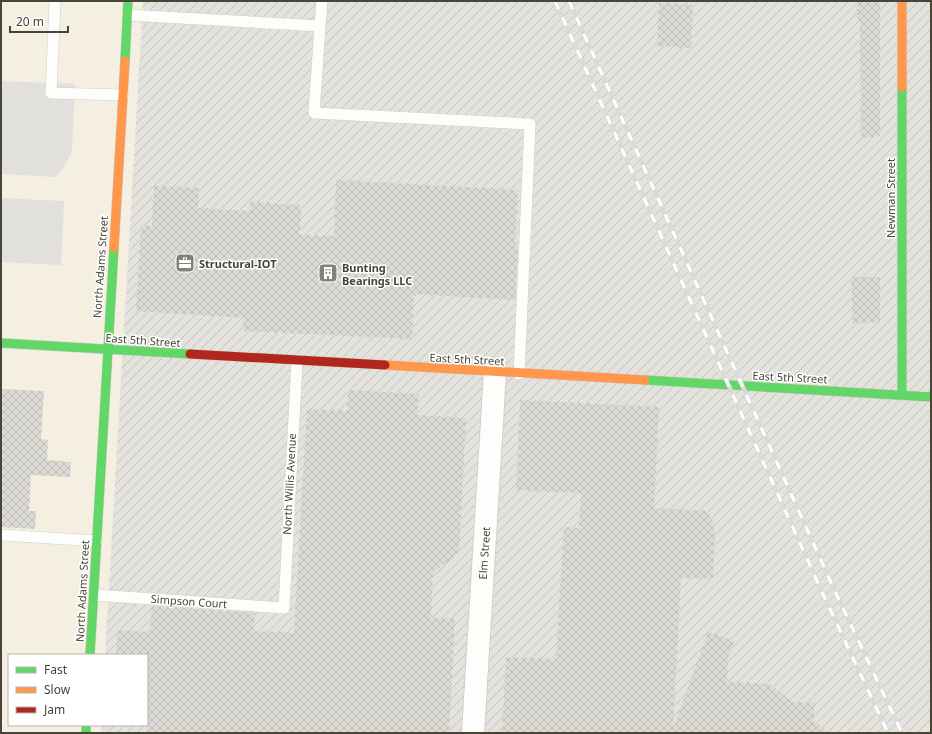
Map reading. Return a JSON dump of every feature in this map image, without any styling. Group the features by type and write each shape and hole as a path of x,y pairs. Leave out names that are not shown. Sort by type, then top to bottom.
{"main road":[{"name":"North Adams Street","path":"90,654 128,1"},
{"name":"Newman Street","path":"902,1 902,396"},
{"name":"East 5th Street","path":"1,343 931,397"}],"street":[{"name":"Elm Street","path":"473,733 495,372"}],"lane":[{"path":"55,1 51,93 123,95"},
{"path":"322,1 314,113 530,124 519,374"},
{"path":"128,15 320,26"},
{"name":"North Willis Avenue","path":"284,608 297,361"},
{"path":"1,535 97,541"},
{"name":"Simpson Court","path":"94,595 284,608"}],"shaded area":[{"path":"1,1 143,1 105,654 8,654 8,726 101,726 101,733 1,733"},
{"path":"143,1 931,1 931,733 101,733 101,726 148,726 148,654 105,654"},
{"path":"1,81 75,84 72,151 64,167 55,177 1,174"},
{"path":"1,198 64,201 61,265 1,262"}],"building":[{"path":"857,2 880,2 880,136 861,138 860,20 857,20"},
{"path":"659,3 693,5 691,48 657,46"},
{"name":"Bunting Bearings LLC","path":"336,180 518,190 515,247 518,247 515,300 414,294 412,339 243,331 244,318 136,311 141,226 152,226 154,186 199,188 198,208 250,211 250,202 301,205 300,235 334,236"},
{"path":"851,277 880,277 880,322 853,323"},
{"path":"1,389 44,391 41,439 48,440 47,460 71,462 70,477 31,475 29,511 36,511 35,529 1,527"},
{"path":"348,390 419,394 417,415 466,418 459,553 433,572 431,618 455,619 449,733 147,733 148,654 116,654 117,630 150,632 152,606 255,613 254,631 294,633 307,409 347,411"},
{"path":"520,400 659,407 654,508 707,511 713,523 715,536 713,579 681,578 673,729 708,632 734,641 728,658 727,682 769,684 793,702 815,703 814,721 829,733 502,733 506,657 556,659 564,527 579,528 581,493 516,490"}],"railway":[{"path":"555,1 822,592 888,733"},
{"path":"569,1 833,587 902,733"}],"traffic: fast":[{"path":"125,61 128,1"},
{"path":"902,87 902,395"},
{"path":"90,654 114,248"},
{"path":"1,343 190,354"},
{"path":"645,380 931,397"},
{"path":"86,726 86,733"}],"traffic: slow":[{"path":"902,1 902,87"},
{"path":"114,248 125,61"},
{"path":"385,365 645,380"}],"traffic: jam":[{"path":"190,354 385,365"}],"place":[{"name":"Structural-IOT","path":"185,263"},
{"name":"Bunting Bearings LLC","path":"328,273"}]}
